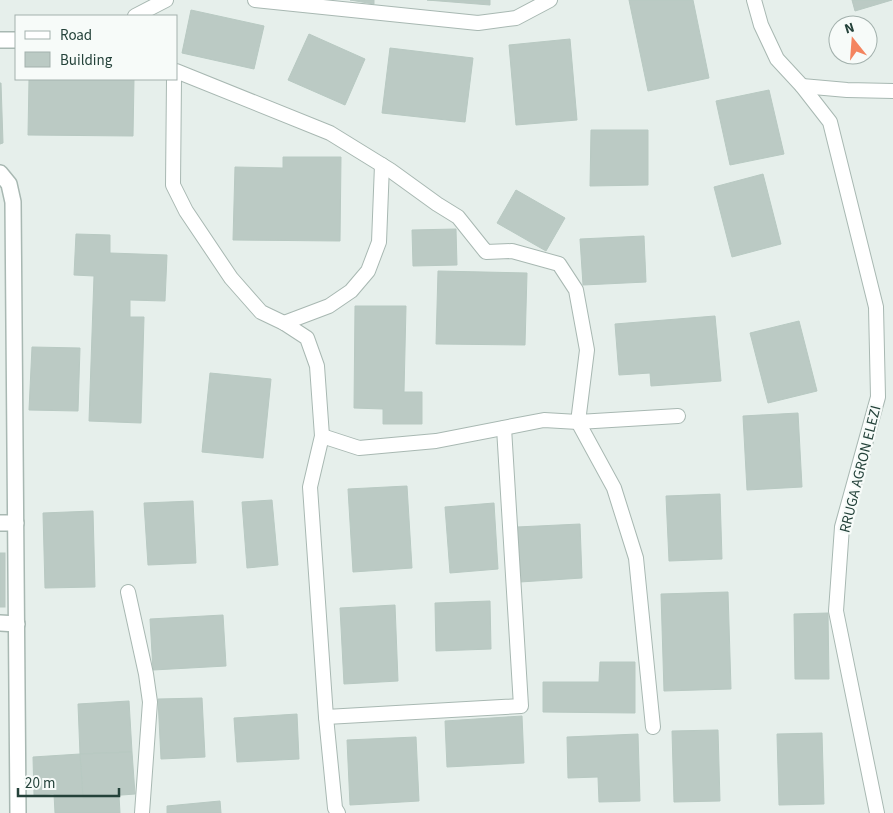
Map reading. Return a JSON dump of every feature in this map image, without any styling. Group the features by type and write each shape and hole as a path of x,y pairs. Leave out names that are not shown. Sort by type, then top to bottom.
{"street":[{"path":"0,40 15,40"},
{"path":"0,173 9,184 12,202 18,813"},
{"path":"0,523 16,523"},
{"path":"0,623 17,624"}],"lane":[{"path":"137,15 166,0"},
{"path":"255,0 478,23 516,18 550,0"},
{"name":"RRUGA AGRON ELEZI","path":"754,0 761,25 777,59 802,86 830,122 876,308 878,397 842,527 836,612 877,813"},
{"path":"178,72 330,133 382,165 458,217 486,252 512,251 559,264 576,290 587,350 578,422 614,488 636,558 652,727"},
{"path":"174,80 173,185 186,210 231,278 261,312 284,323 307,338 317,366 322,436 310,487 326,717 338,813"},
{"path":"802,86 847,90 893,90"},
{"path":"284,323 329,306 351,291 368,271 378,242 382,165"},
{"path":"322,436 359,448 436,441 544,420 578,422 678,416"},
{"path":"326,717 521,706 504,428"},
{"path":"128,592 146,674 150,702 142,813"}],"building":[{"path":"350,0 374,0 374,4"},
{"path":"427,0 490,0 490,5"},
{"path":"629,0 693,0 709,78 648,91"},
{"path":"852,0 892,0 855,11"},
{"path":"191,10 264,26 254,69 182,53"},
{"path":"309,34 365,59 345,105 288,80"},
{"path":"570,39 577,120 516,125 509,45"},
{"path":"390,48 473,58 465,122 382,113"},
{"path":"29,80 134,80 133,136 28,135"},
{"path":"0,83 3,143 0,144"},
{"path":"769,90 784,154 730,165 716,101"},
{"path":"591,130 648,130 648,185 590,186"},
{"path":"283,157 341,157 340,241 233,240 235,167 283,168"},
{"path":"763,174 781,244 732,257 714,187"},
{"path":"516,190 565,218 546,251 497,223"},
{"path":"456,229 457,265 413,266 412,230"},
{"path":"76,234 110,235 110,253 167,255 165,301 130,300 130,317 144,317 141,423 89,421 94,276 74,275"},
{"path":"644,236 646,282 583,285 580,239"},
{"path":"438,271 527,273 525,345 436,344"},
{"path":"355,306 406,306 404,392 422,392 422,424 383,424 383,409 354,408"},
{"path":"715,316 721,381 651,386 650,373 619,375 615,324"},
{"path":"799,321 817,391 768,403 750,333"},
{"path":"32,347 80,348 78,411 29,410"},
{"path":"210,373 271,379 263,458 202,452"},
{"path":"798,413 802,487 747,490 743,416"},
{"path":"407,486 412,568 353,572 348,489"},
{"path":"720,494 722,559 669,561 666,496"},
{"path":"272,500 278,565 247,568 242,502"},
{"path":"193,501 196,563 148,565 144,503"},
{"path":"494,503 498,569 450,573 445,507"},
{"path":"93,511 95,587 45,588 43,513"},
{"path":"580,524 582,578 520,582 517,527"},
{"path":"0,553 5,553 5,607 0,607"},
{"path":"728,592 731,689 664,691 661,594"},
{"path":"490,601 491,649 436,651 435,603"},
{"path":"395,605 398,681 344,684 340,608"},
{"path":"828,613 829,679 795,679 794,614"},
{"path":"223,615 226,666 153,670 150,619"},
{"path":"600,662 635,662 635,713 543,712 543,682 599,682"},
{"path":"202,698 205,757 161,759 158,699"},
{"path":"129,701 132,752 80,754 78,704"},
{"path":"297,714 299,759 237,762 234,718"},
{"path":"522,716 524,763 447,767 445,721"},
{"path":"718,730 720,801 674,802 672,731"},
{"path":"822,733 824,804 779,805 777,734"},
{"path":"638,734 640,801 599,802 598,777 568,778 567,737"},
{"path":"416,737 419,801 350,805 347,740"},
{"path":"132,752 135,794 83,798 80,754"},
{"path":"80,754 83,798 119,796 120,813 55,813 54,794 34,795 33,757"},
{"path":"220,801 221,813 167,813 167,806"}]}
